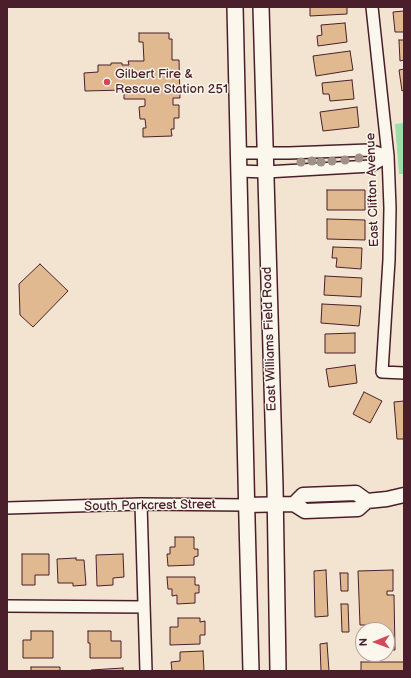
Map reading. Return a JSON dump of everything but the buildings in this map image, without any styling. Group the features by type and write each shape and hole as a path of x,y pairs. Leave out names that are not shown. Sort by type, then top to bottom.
{"main road":[{"name":"East Williams Field Road","path":"235,7 246,505 252,671"},
{"name":"East Williams Field Road","path":"261,7 275,504 278,671"}],"street":[{"name":"East Clifton Avenue","path":"372,7 388,156 390,208 389,260 382,372 404,372"},
{"path":"238,153 369,150 388,156"},
{"path":"239,171 266,172 371,166 388,156"},
{"name":"South Parkcrest Street","path":"7,508 141,504 294,504 303,495 341,493 356,493 367,502 404,495"},
{"path":"141,504 146,671"},
{"path":"7,606 144,606"}],"green space":[{"path":"404,123 404,174 399,174 395,124"}],"place":[{"name":"Gilbert Fire & Rescue Station 251","path":"107,82"}]}
